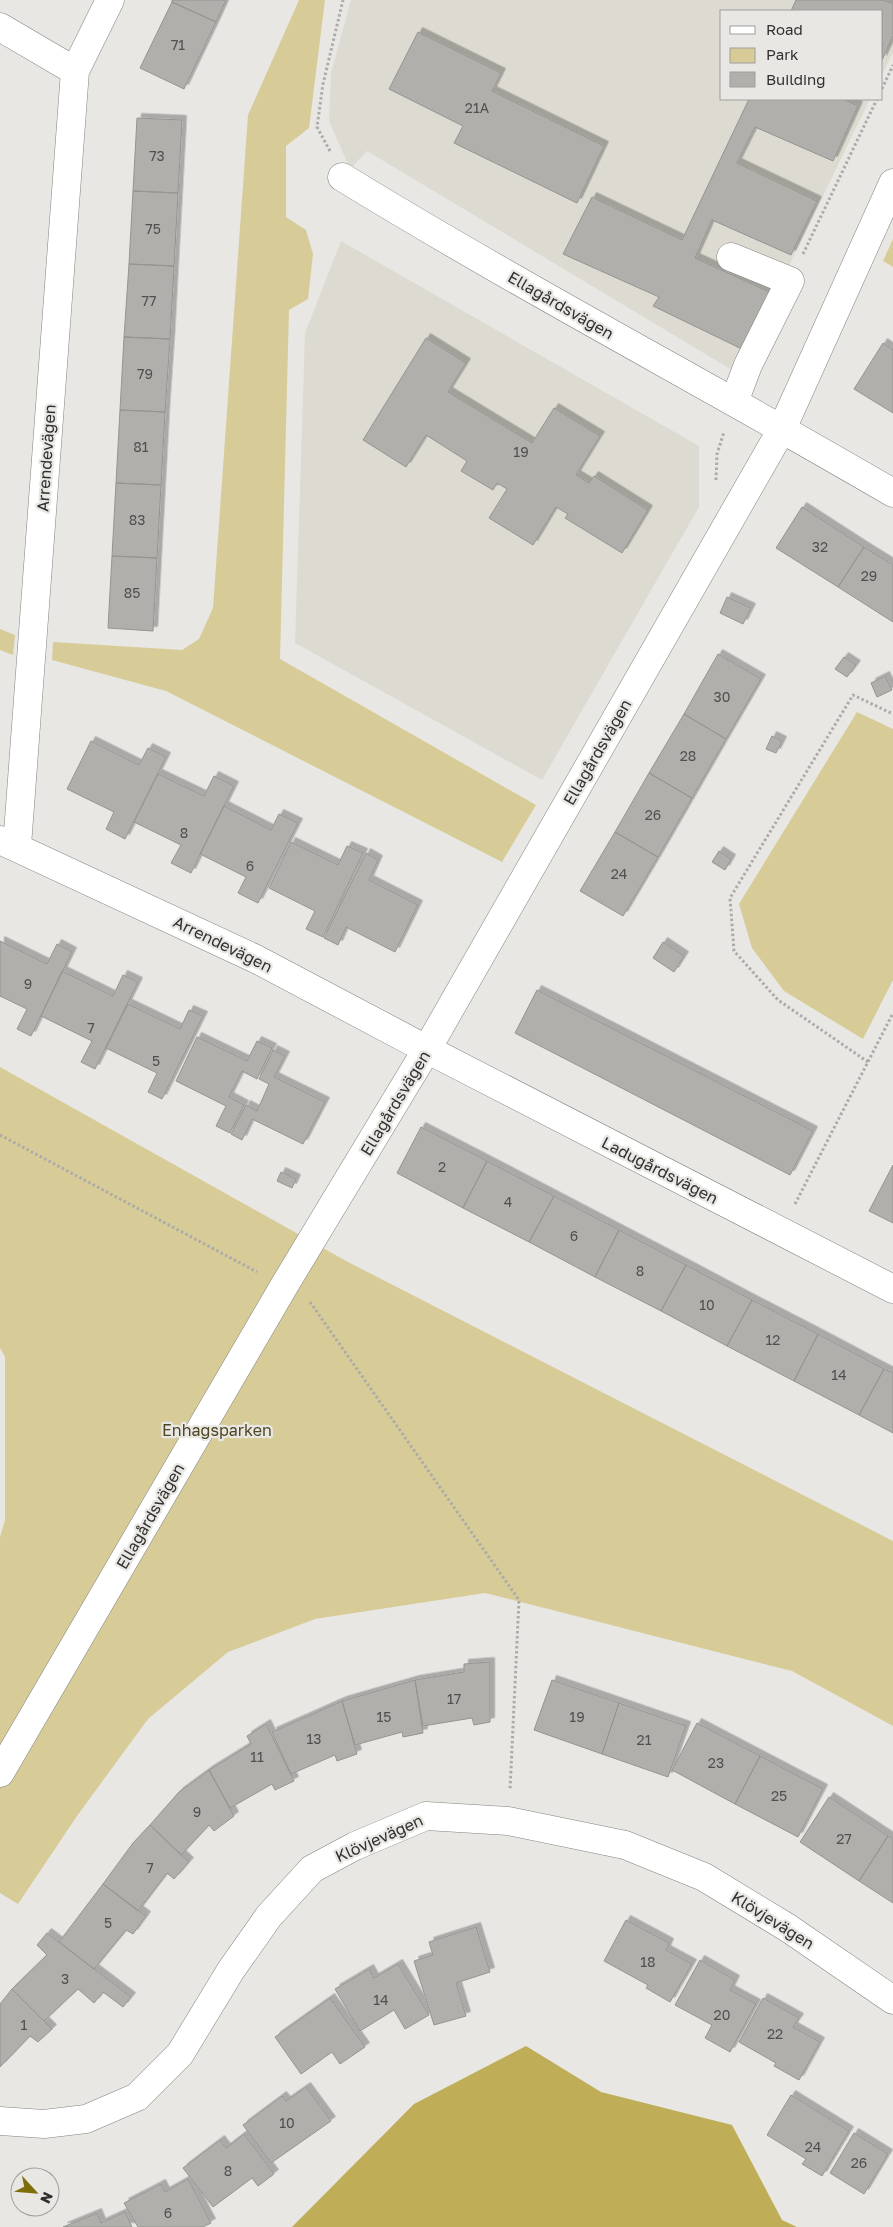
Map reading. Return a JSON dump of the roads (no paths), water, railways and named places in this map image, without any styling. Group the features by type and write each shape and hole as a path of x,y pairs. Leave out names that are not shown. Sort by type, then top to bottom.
{"street":[{"name":"Arrendevägen","path":"110,0 75,71 8,843 256,959 427,1050"},
{"path":"0,27 75,71"},
{"name":"Ellagårdsvägen","path":"342,177 540,294 782,429"},
{"name":"Ellagårdsvägen","path":"0,1773 284,1286 427,1050 782,429 893,183"},
{"path":"731,257 790,281 748,365 734,402"},
{"path":"782,429 893,493"},
{"name":"Ladugårdsvägen","path":"427,1050 893,1290"},
{"name":"Klövjevägen","path":"0,2121 44,2124 86,2119 137,2097 180,2054 231,1970 263,1924 312,1869 355,1846 426,1816 508,1821 625,1845 704,1877 788,1928 893,2000"}],"park label":[{"name":"Enhagsparken","path":"217,1430"}]}
